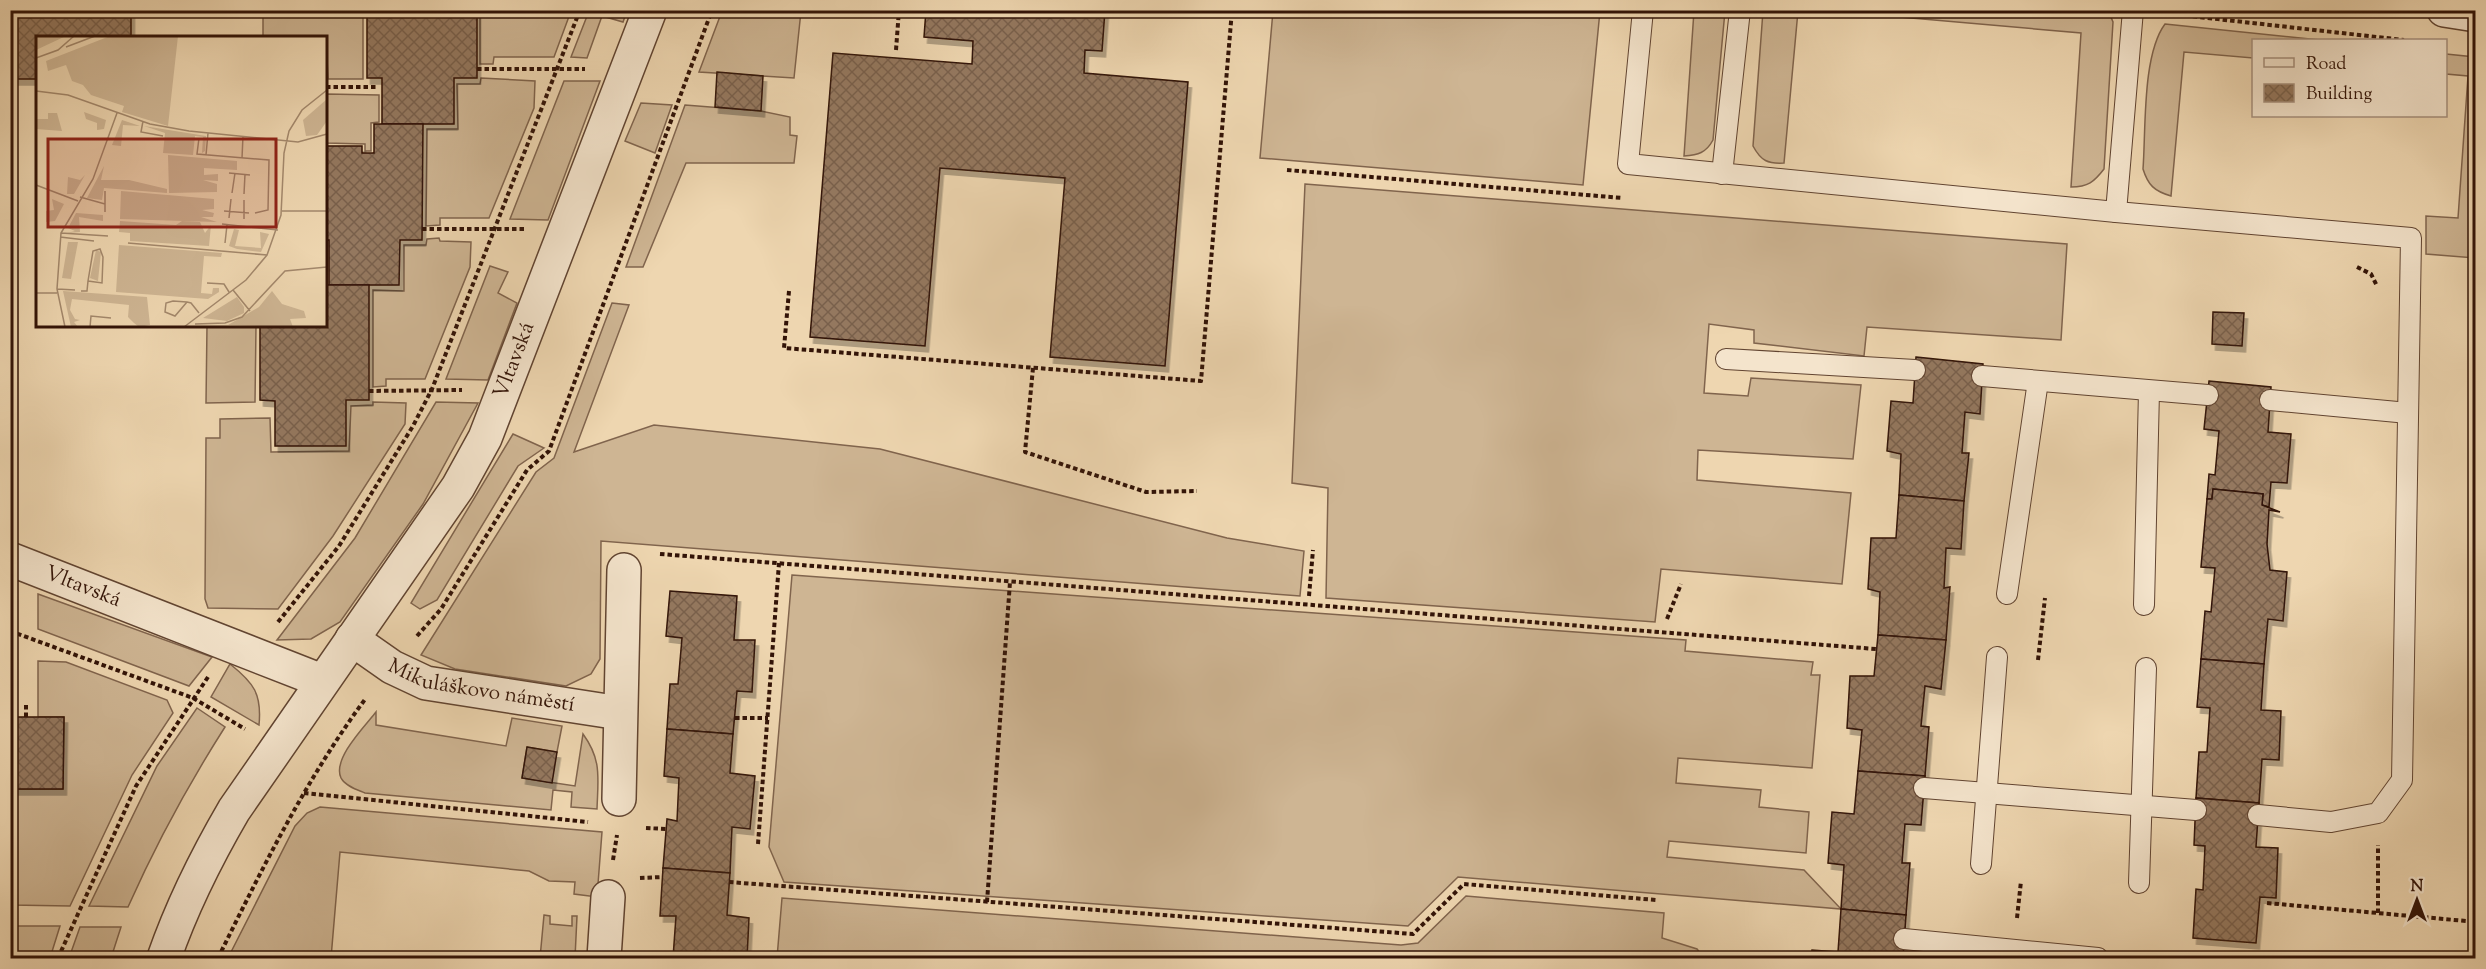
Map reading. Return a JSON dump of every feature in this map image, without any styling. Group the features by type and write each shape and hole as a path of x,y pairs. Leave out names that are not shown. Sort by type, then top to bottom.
{"street":[{"name":"Vltavská","path":"164,958 177,921 203,863 234,810 458,488 485,438 567,231 650,10"},
{"path":"2444,10 2475,15"},
{"name":"Vltavská","path":"10,560 322,681"},
{"path":"619,799 624,570"},
{"name":"Mikuláškovo náměstí","path":"352,639 392,667 426,683 620,713"},
{"path":"604,958 608,897"}],"lane":[{"path":"1643,10 1628,164 2116,212 2411,238 2402,780 2378,813 2331,822 2258,814"},
{"path":"1722,174 1740,10"},
{"path":"2116,212 2142,11"},
{"path":"1726,359 1915,370"},
{"path":"1982,376 2208,396"},
{"path":"2007,594 2038,381"},
{"path":"2144,605 2149,390"},
{"path":"2270,400 2408,413"},
{"path":"1981,864 1996,657"},
{"path":"2139,883 2146,668"},
{"path":"1924,788 2196,810"},
{"path":"1904,939 1958,952 2098,958"}],"path":[{"path":"274,628 339,546 432,389 580,10"},
{"path":"413,640 441,609 527,470 549,451 712,10"},
{"path":"896,50 899,10"},
{"path":"789,291 784,348 1201,381 1232,10"},
{"path":"2142,11 2395,39"},
{"path":"477,69 627,69"},
{"path":"327,87 376,87"},
{"path":"422,229 495,228 567,231"},
{"path":"1033,368 1025,452 1146,492 1197,491"},
{"path":"369,391 505,390"},
{"path":"1309,597 1313,550"},
{"path":"624,570 627,551 1876,649"},
{"path":"758,844 779,563"},
{"path":"987,902 1010,582"},
{"path":"1667,619 1681,584"},
{"path":"2038,660 2045,598"},
{"path":"10,631 193,698 247,730"},
{"path":"58,958 136,786 213,670"},
{"path":"218,958 276,841 333,742 366,698"},
{"path":"26,705 26,717"},
{"path":"735,718 768,718"},
{"path":"304,793 595,823"},
{"path":"638,827 666,829"},
{"path":"2016,924 2021,881"},
{"path":"729,882 1413,934 1464,884 1656,900"},
{"path":"2267,903 2466,921"}],"shaded area":[{"path":"480,10 571,11 554,57 494,57 493,64 480,64"},
{"path":"2066,10 2110,15 2113,22 2104,169 2090,183 2077,187 2071,187 2081,33 1831,11"},
{"path":"263,11 363,11 363,79 328,79 327,36 263,36"},
{"path":"589,11 627,11 623,22 602,16 587,58 571,57"},
{"path":"722,11 801,11 794,78 699,72"},
{"path":"1273,11 1600,11 1583,185 1260,158"},
{"path":"1694,11 1725,11 1713,140 1701,152 1684,156"},
{"path":"1763,11 1798,11 1784,163 1765,161 1753,146"},
{"path":"2165,24 2310,39 2252,39 2252,58 2184,52 2171,196 2152,187 2143,169 2149,73 2152,54"},
{"path":"2447,54 2475,57 2475,258 2426,254 2426,216 2458,218 2468,76 2447,74"},
{"path":"481,78 535,81 534,108 489,218 440,218 440,225 426,226 427,129 458,129 457,84 480,84"},
{"path":"564,81 600,81 548,220 510,219"},
{"path":"327,94 379,95 379,122 371,123 371,151 365,151 365,144 327,143"},
{"path":"641,103 672,105 655,153 625,141"},
{"path":"685,105 761,111 790,117 790,135 797,136 794,163 686,163 643,267 626,267"},
{"path":"1305,184 2067,244 2061,340 1867,327 1864,356 1754,343 1754,330 1709,324 1704,393 1748,396 1751,378 1861,385 1853,459 1698,450 1697,480 1851,493 1842,584 1661,569 1655,622 1326,598 1328,488 1292,483"},
{"path":"439,238 440,241 471,242 470,267 425,379 386,379 386,386 373,387 373,290 404,291 404,245 426,245 427,239"},
{"path":"490,266 508,272 498,293 517,303 488,380 446,379"},
{"path":"612,303 629,305 574,452 654,425 880,449 1227,538 1304,551 1300,596 601,541 600,659 591,674 566,686 455,669 421,655 536,472 554,458"},
{"path":"207,327 256,327 255,402 206,403"},
{"path":"373,402 406,403 405,424 333,536 278,609 208,608 205,599 206,438 220,438 220,419 270,418 271,452 349,451 351,406 373,405"},
{"path":"436,402 478,403 423,504 340,622 311,639 277,640 355,538"},
{"path":"513,434 544,448 518,466 437,600 420,609 411,603"},
{"path":"792,575 1686,640 1685,651 1813,662 1811,675 1820,675 1812,768 1678,758 1676,783 1761,790 1759,807 1809,812 1806,853 1669,841 1667,857 1804,870 1841,909 1458,877 1408,926 784,882 769,847"},
{"path":"38,594 212,657 189,686 38,629"},
{"path":"38,661 66,662 167,700 173,713 132,775 70,906 11,905 11,789 63,789 64,717 38,717"},
{"path":"230,664 251,683 255,690 259,705 259,725 211,697"},
{"path":"197,708 225,727 173,815 128,907 89,906 157,766"},
{"path":"376,712 376,725 506,746 512,718 562,726 557,752 527,747 522,778 575,786 583,734 593,752 598,770 597,809 571,807 572,792 553,790 551,810 365,793 355,789 341,778 339,770 341,762 351,743"},
{"path":"320,807 602,832 597,897 574,894 575,882 549,881 529,871 340,852 331,958 228,958 295,826 307,813"},
{"path":"1466,896 1664,913 1662,938 1697,949 1704,958 777,958 782,898 1401,945 1418,943"},
{"path":"544,915 550,916 550,924 572,926 572,916 577,916 575,958 540,958"},
{"path":"11,926 60,926 50,958 11,958"},
{"path":"80,927 121,927 111,958 69,958"}],"building":[{"path":"10,10 131,10 131,36 36,36 36,79 10,79"},
{"path":"367,10 477,10 477,78 454,78 454,124 382,124 382,78 367,78"},
{"path":"926,10 1105,10 1102,51 1085,50 1084,73 1188,82 1165,366 1050,357 1065,178 940,168 925,346 810,337 833,53 972,64 973,41 924,37"},
{"path":"717,72 763,76 761,111 715,107"},
{"path":"374,124 423,124 422,240 400,240 399,285 329,285 327,146 362,146 362,153 374,153"},
{"path":"327,285 369,285 369,400 346,400 346,446 275,446 275,401 260,400 260,327 327,327"},
{"path":"2213,312 2244,313 2242,346 2212,344"},
{"path":"1916,357 1983,364 1980,414 1965,412 1962,453 1969,453 1964,501 1899,495 1901,454 1887,451 1891,401 1913,403"},
{"path":"2209,381 2271,387 2268,432 2291,434 2287,483 2271,482 2269,507 2262,505 2263,494 2213,489 2212,499 2207,499 2209,474 2215,475 2219,431 2204,429"},
{"path":"2213,489 2263,494 2262,505 2280,512 2269,510 2267,544 2270,570 2287,572 2283,621 2268,619 2264,664 2201,659 2205,611 2211,612 2215,568 2201,567 2207,499 2212,499"},
{"path":"1899,495 1964,501 1961,549 1946,548 1944,588 1950,587 1946,640 1878,635 1880,592 1868,589 1871,538 1896,538"},
{"path":"670,591 737,596 734,640 755,640 752,692 737,691 733,734 667,729 670,684 678,684 682,638 666,636"},
{"path":"1878,635 1946,640 1941,689 1925,686 1921,726 1929,727 1925,776 1858,771 1862,730 1847,728 1850,676 1874,676"},
{"path":"2201,659 2264,664 2261,710 2281,711 2279,760 2262,759 2259,803 2196,798 2199,752 2207,752 2210,708 2197,707"},
{"path":"15,717 64,717 63,789 10,789 10,725 15,725"},
{"path":"667,729 733,734 730,773 755,776 750,829 732,827 730,873 663,868 667,819 677,821 679,778 664,776"},
{"path":"527,747 557,752 552,783 522,778"},
{"path":"1858,771 1925,776 1921,825 1905,824 1902,863 1910,863 1906,915 1841,909 1844,865 1828,863 1832,812 1854,814"},
{"path":"2196,798 2259,803 2256,847 2278,848 2276,898 2260,897 2256,943 2193,938 2196,889 2203,890 2205,846 2194,845"},
{"path":"663,868 730,873 727,915 749,918 747,958 673,958 676,916 660,916"},
{"path":"1841,909 1906,915 1903,958 1811,958 1812,950 1838,952"}]}
